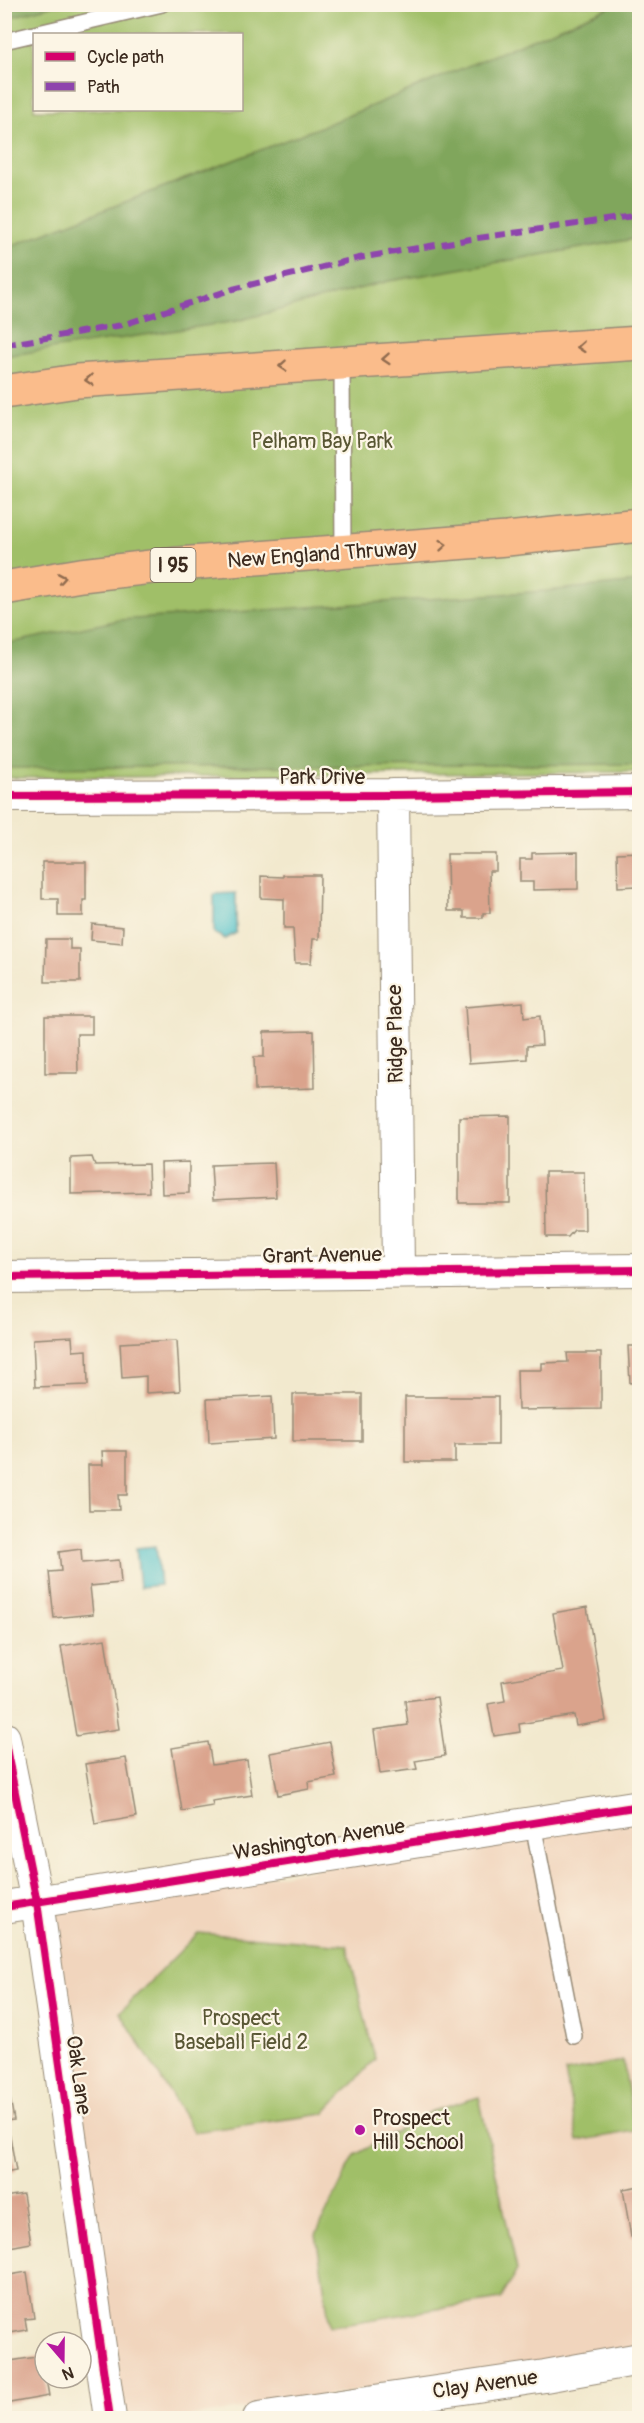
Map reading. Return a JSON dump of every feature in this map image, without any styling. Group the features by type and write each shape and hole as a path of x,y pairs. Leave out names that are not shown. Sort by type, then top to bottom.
{"highway":[{"path":"4,392 77,381 639,343"},
{"name":"New England Thruway","path":"4,588 81,575 178,564 343,553 639,525"}],"street":[{"name":"Park Drive","path":"4,796 639,792"},
{"name":"Ridge Place","path":"393,795 398,1272"},
{"name":"Grant Avenue","path":"4,1277 639,1270"},
{"name":"Oak Lane","path":"4,1738 37,1902 110,2418"},
{"name":"Washington Avenue","path":"4,1907 639,1806"},
{"name":"Clay Avenue","path":"259,2418 545,2376 639,2359"}],"lane":[{"path":"38,33 162,4"},
{"path":"4,41 33,34"},
{"path":"342,362 343,553"},
{"path":"533,1824 574,2036"}],"shaded area":[{"name":"Prospect Hill School","path":"639,1816 639,2348 181,2418 122,2418 50,1913"}],"green space":[{"path":"5,4 54,4 54,5 5,19"},
{"name":"Pelham Bay Park","path":"4,5 639,5 639,772 5,778"},
{"path":"614,5 639,5 639,238 389,281 237,321 5,356 5,248 328,124"},
{"path":"639,582 639,764 5,768 5,644 120,620 546,591"},
{"name":"Prospect Baseball Field 2","path":"198,1933 347,1945 375,2059 324,2114 194,2132 120,2012"},
{"path":"623,2061 635,2131 578,2141 565,2072"},
{"path":"479,2097 517,2270 501,2299 330,2326 316,2234 355,2155 432,2111"}],"water":[{"path":"236,893 236,933 225,939 214,933 214,894"},
{"path":"156,1546 160,1585 140,1587 136,1548"}],"building":[{"path":"578,852 578,889 533,890 533,882 520,882 520,859 532,859 532,853"},
{"path":"640,852 640,893 636,893 636,886 618,887 617,853"},
{"path":"447,854 496,854 496,871 489,871 490,913 483,913 483,918 464,918 464,911 448,911"},
{"path":"42,862 86,862 86,900 83,900 83,916 58,916 58,899 42,899"},
{"path":"283,875 320,875 319,939 313,939 311,963 295,963 293,928 284,928 284,899 261,898 261,876 283,877"},
{"path":"92,924 123,927 122,943 91,940"},
{"path":"46,939 70,939 70,949 80,949 80,982 45,982"},
{"path":"523,1002 524,1018 540,1016 542,1045 527,1046 527,1059 469,1063 465,1007"},
{"path":"45,1016 92,1016 92,1034 77,1034 78,1073 45,1073"},
{"path":"314,1031 315,1088 255,1090 254,1057 264,1057 264,1032"},
{"path":"510,1116 510,1203 459,1203 459,1117"},
{"path":"92,1157 95,1165 148,1164 149,1192 71,1194 71,1158"},
{"path":"189,1162 189,1193 162,1194 161,1163"},
{"path":"274,1163 276,1197 213,1200 211,1165"},
{"path":"545,1172 584,1172 585,1230 574,1230 568,1237 546,1237"},
{"path":"72,1337 73,1351 87,1350 88,1385 35,1387 33,1339"},
{"path":"177,1340 180,1391 146,1393 146,1376 122,1378 120,1343"},
{"path":"628,1346 640,1346 640,1382 630,1383"},
{"path":"567,1353 601,1353 601,1409 518,1410 517,1370 542,1370 542,1363 568,1362"},
{"path":"293,1394 362,1394 362,1441 293,1441"},
{"path":"272,1396 274,1439 209,1443 207,1399"},
{"path":"405,1397 498,1397 498,1445 455,1445 455,1462 405,1462"},
{"path":"102,1451 127,1451 127,1495 118,1495 119,1510 89,1510 88,1465 103,1465"},
{"path":"81,1549 82,1563 119,1560 121,1583 90,1586 93,1614 54,1618 49,1572 61,1571 59,1552"},
{"path":"587,1607 606,1721 576,1726 574,1715 519,1724 520,1732 494,1736 488,1704 505,1701 502,1681 563,1671 553,1613"},
{"path":"105,1639 119,1729 76,1736 61,1646"},
{"path":"437,1697 445,1756 415,1761 417,1769 380,1774 374,1730 408,1725 405,1701"},
{"path":"208,1742 212,1765 247,1760 252,1795 212,1801 213,1806 182,1811 172,1748"},
{"path":"330,1742 336,1777 308,1782 309,1789 278,1795 270,1753"},
{"path":"126,1758 136,1817 95,1824 85,1764"},
{"path":"6,2075 14,2120 4,2121 4,2076"},
{"path":"4,2136 10,2136 16,2171 4,2173"},
{"path":"640,2186 640,2236 631,2237 623,2189"},
{"path":"23,2194 31,2243 4,2248 4,2197"},
{"path":"27,2272 34,2318 25,2319 27,2330 4,2334 4,2276"},
{"path":"33,2357 33,2390 48,2390 49,2396 4,2404 4,2362"}],"marked path":[{"path":"4,345 122,325 233,289 359,258 471,239 640,215"}],"cycle path":[{"path":"4,796 640,792"},
{"path":"4,1277 640,1270"},
{"path":"4,1738 37,1902 110,2418"},
{"path":"4,1907 640,1806"}],"place":[{"name":"Prospect Hill School","path":"360,2130"}]}
